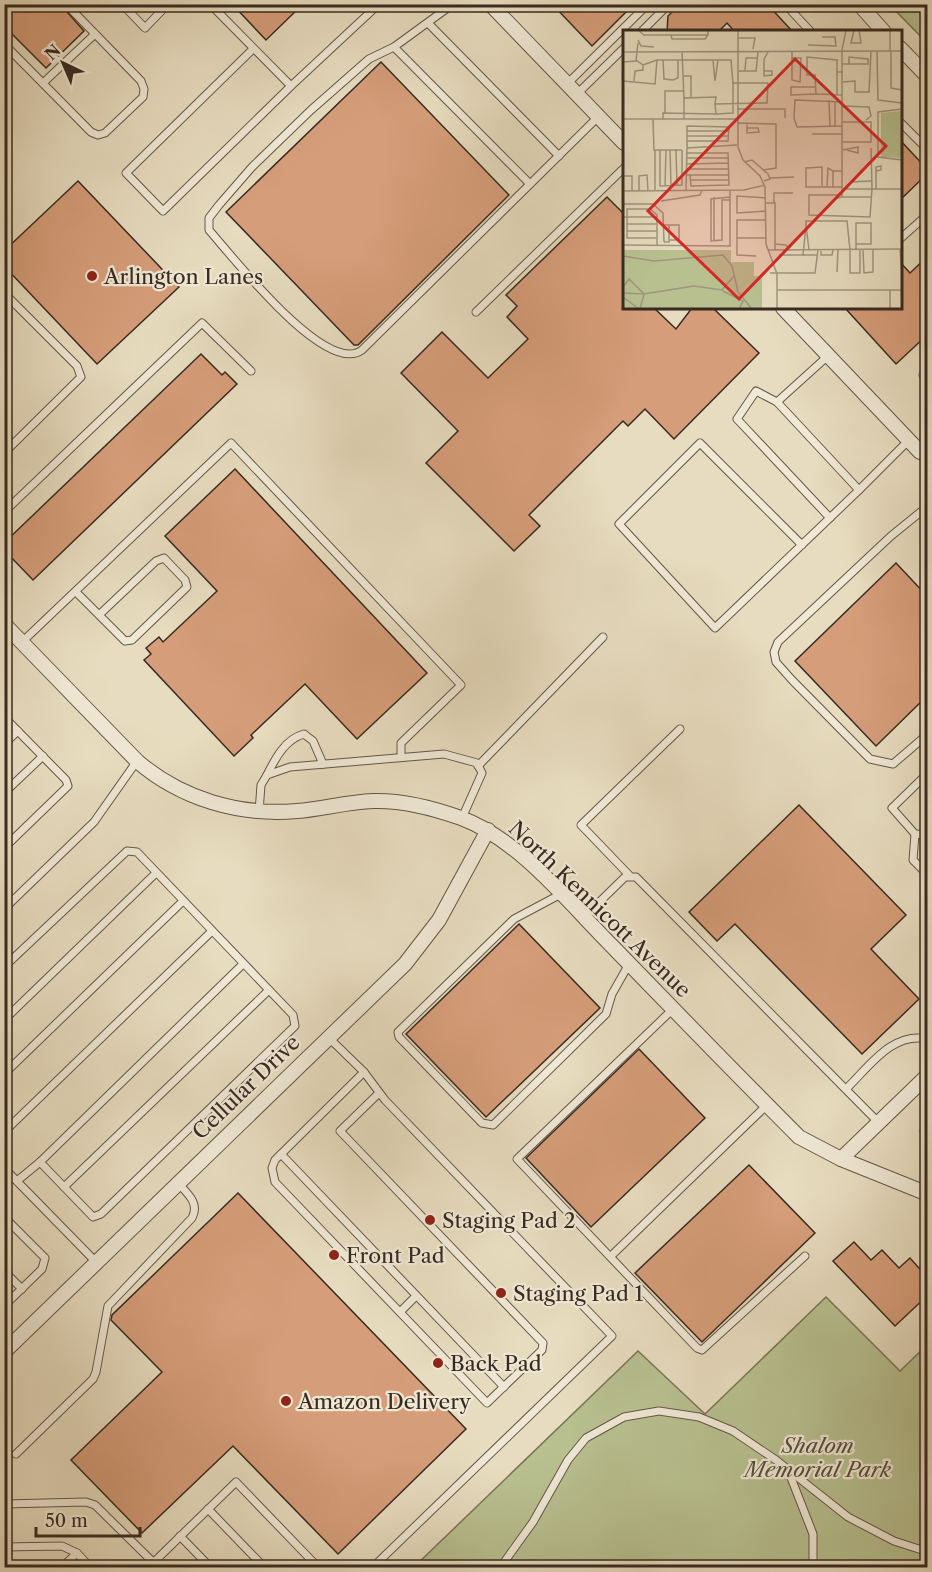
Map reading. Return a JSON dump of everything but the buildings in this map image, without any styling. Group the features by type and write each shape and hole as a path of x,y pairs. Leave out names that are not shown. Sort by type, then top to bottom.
{"street":[{"path":"859,4 882,30"},
{"path":"496,6 623,142"},
{"path":"902,50 927,76"},
{"path":"784,309 909,441 925,452"},
{"name":"North Kennicott Avenue","path":"4,624 137,761 154,775 191,794 221,805 259,812 298,811 377,801 413,804 462,818 488,830 513,849 561,894 799,1137 842,1159 927,1194"},
{"name":"Cellular Drive","path":"4,1352 405,964 430,933 488,830"},
{"path":"842,1159 927,1075"}],"lane":[{"path":"4,44 91,132 98,135 105,133 143,98 144,89 141,81 66,4"},
{"path":"122,4 145,28 168,4"},
{"path":"210,4 291,86"},
{"path":"253,49 126,173 163,211 379,4"},
{"path":"453,4 394,47 369,59 311,110 252,168 209,218 209,230 297,327 338,352 358,353 599,116"},
{"path":"625,30 648,4"},
{"path":"643,30 669,4"},
{"path":"784,4 809,30"},
{"path":"428,23 559,156"},
{"path":"572,89 623,32"},
{"path":"43,83 95,34"},
{"path":"394,47 530,184"},
{"path":"572,89 623,49"},
{"path":"902,124 927,150"},
{"path":"476,312 623,169"},
{"path":"902,237 927,214"},
{"path":"4,293 77,366 81,377 4,453"},
{"path":"4,512 202,322 251,371"},
{"path":"777,402 829,355"},
{"path":"830,518 737,419 756,391 777,402 859,490"},
{"path":"802,545 700,443 619,524 716,628 859,490 909,441"},
{"path":"22,642 231,443 461,685 401,743 401,757"},
{"path":"927,506 891,536 778,642 774,652 776,662 792,680 870,759 893,764 927,734"},
{"path":"76,592 99,615 125,641 132,640 187,587 185,580 164,558 156,561 99,615"},
{"path":"478,766 603,637"},
{"path":"4,717 43,756 68,786 4,848"},
{"path":"680,729 580,825 629,875 646,884 879,1123"},
{"path":"4,744 18,731"},
{"path":"259,812 261,785 277,756 295,736 304,735 313,741 323,764"},
{"path":"267,775 290,767 444,754 478,766 483,773 462,818"},
{"path":"4,793 43,756"},
{"path":"4,909 94,822 137,761"},
{"path":"927,773 892,808 915,834 927,835"},
{"path":"915,834 913,860 927,875"},
{"path":"4,967 127,850 137,852 293,1015 295,1026 101,1214 93,1217 40,1162"},
{"path":"4,1020 156,873"},
{"path":"584,917 629,875"},
{"path":"561,894 514,919 398,1032 399,1036 482,1123 493,1125 606,1014 612,993 629,964"},
{"path":"4,1074 183,901"},
{"path":"4,1132 212,931"},
{"path":"17,1181 40,1162 243,964"},
{"path":"64,1187 269,990"},
{"path":"673,1009 517,1159 611,1256 620,1270 697,1348 702,1350 805,1256"},
{"path":"328,1036 364,1072 379,1093 612,1336 372,1568"},
{"path":"846,1089 895,1042 908,1037 927,1039"},
{"path":"364,1072 281,1154 272,1168 275,1182 487,1403 542,1350 543,1343 340,1131 379,1093"},
{"path":"611,1256 767,1105"},
{"path":"281,1154 504,1387"},
{"path":"4,1168 97,1263"},
{"path":"16,1454 93,1379 108,1306 195,1213 193,1200 178,1183"},
{"path":"4,1217 45,1258 42,1269 4,1306"},
{"path":"4,1271 22,1289"},
{"path":"400,1312 416,1296"},
{"path":"500,1568 532,1522 568,1460 586,1438 624,1417 659,1411 699,1417 733,1431 787,1468 848,1517 894,1541 927,1551"},
{"path":"787,1468 813,1534 813,1568"},
{"path":"4,1504 86,1502 95,1505 157,1565 180,1536 236,1482 315,1564 311,1568"},
{"path":"208,1509 266,1568"},
{"path":"180,1536 211,1568"},
{"path":"4,1547 58,1545 77,1552 91,1568"},
{"path":"61,1568 77,1552"}],"green space":[{"path":"890,5 927,5 927,43"},
{"name":"Shalom Memorial Park","path":"826,1297 900,1371 927,1345 927,1567 413,1568 638,1351 705,1414"}],"place":[{"name":"Arlington Lanes","path":"92,276"},
{"name":"Staging Pad 2","path":"430,1220"},
{"name":"Front Pad","path":"334,1255"},
{"name":"Staging Pad 1","path":"501,1293"},
{"name":"Back Pad","path":"438,1363"},
{"name":"Amazon Delivery","path":"286,1401"}]}
